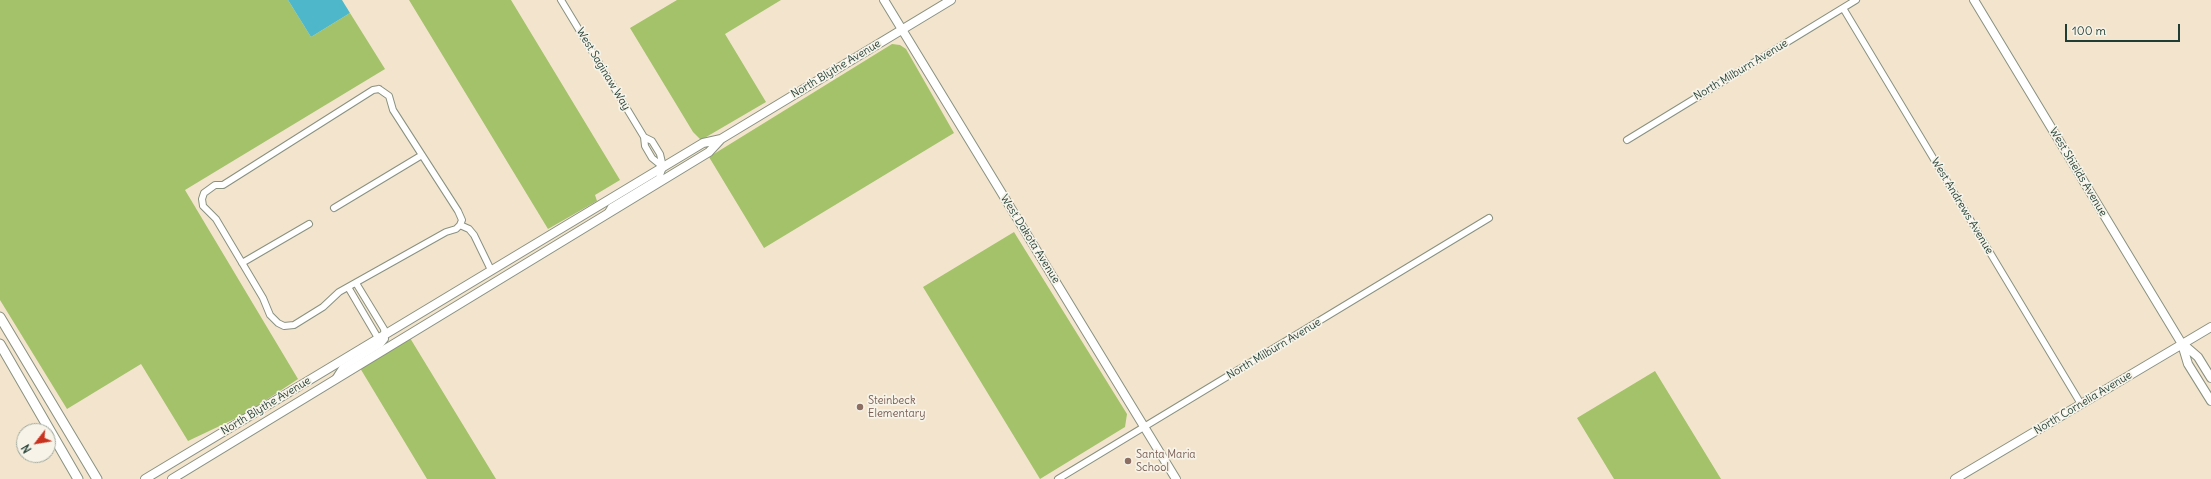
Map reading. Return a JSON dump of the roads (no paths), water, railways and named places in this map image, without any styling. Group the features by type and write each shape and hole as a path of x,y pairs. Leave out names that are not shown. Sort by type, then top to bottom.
{"main road":[{"path":"0,317 97,479"},
{"path":"0,344 78,479"}],"street":[{"name":"West Saginaw Way","path":"561,0 644,137 645,146 652,158 663,167"},
{"name":"West Dakota Avenue","path":"884,0 1176,479"},
{"name":"North Blythe Avenue","path":"172,479 709,152 721,139 951,0"},
{"name":"North Milburn Avenue","path":"1627,140 1856,0"},
{"name":"West Shields Avenue","path":"1974,0 2182,344 2188,364 2211,401"},
{"name":"West Andrews Avenue","path":"1843,8 2081,404"},
{"path":"373,90 384,91 389,96 393,110 422,155 461,216 460,225 456,229 446,232 356,282 323,307 294,325 284,326 278,323 270,315 216,219 203,206 202,199 204,193 215,185 223,185 373,90"},
{"name":"North Blythe Avenue","path":"145,479 703,143 721,139"},
{"path":"334,208 422,155"},
{"name":"North Blythe Avenue","path":"607,214 611,207 659,178 663,167"},
{"name":"North Milburn Avenue","path":"1058,479 1489,218"},
{"path":"242,263 309,224"},
{"path":"460,225 469,229 474,235 491,270"},
{"path":"515,256 521,266"},
{"path":"356,282 370,306 382,336"},
{"path":"348,287 362,311 382,336"},
{"path":"362,311 370,306"},
{"name":"North Cornelia Avenue","path":"1955,479 2211,327"},
{"name":"North Blythe Avenue","path":"335,379 342,368 381,344 382,336"},
{"name":"West Shields Avenue","path":"2182,344 2198,357 2211,378"}],"water":[{"path":"288,0 342,0 350,13 311,37"}],"place":[{"name":"Steinbeck Elementary","path":"860,407"},
{"name":"Santa Maria School","path":"1128,461"}]}
